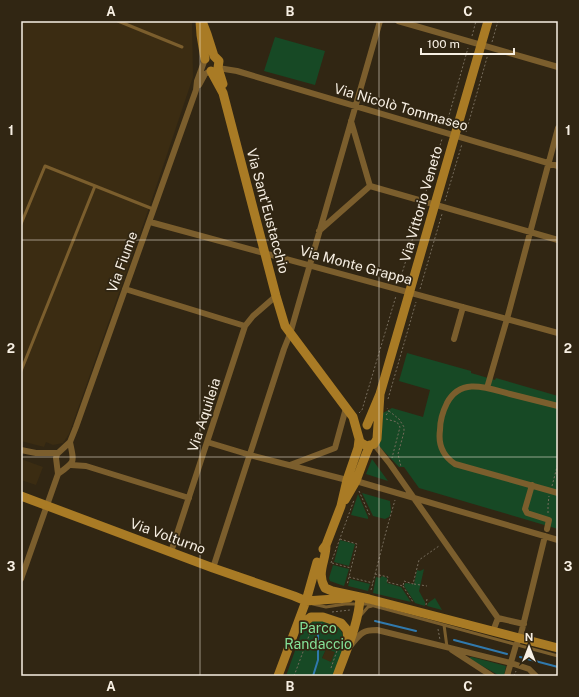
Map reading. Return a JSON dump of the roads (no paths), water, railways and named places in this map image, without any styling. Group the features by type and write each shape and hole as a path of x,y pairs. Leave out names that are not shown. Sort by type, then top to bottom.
{"street":[{"name":"Via Sant'Eustacchio","path":"201,21 204,60"},
{"name":"Via Sant'Eustacchio","path":"201,21 208,34 214,65 222,80 223,93 282,318 290,334 353,417"},
{"path":"213,568 290,334 380,21"},
{"path":"398,21 410,23 558,67"},
{"name":"Via Vittorio Veneto","path":"366,425 380,394 414,294 486,46 488,21"},
{"path":"204,60 210,56 214,65"},
{"name":"Via Fiume","path":"196,90 197,81 204,60"},
{"name":"Via Fiume","path":"59,452 70,442 196,90 205,74 214,65"},
{"name":"Via Nicolò Tommaseo","path":"214,65 558,166"},
{"path":"351,121 370,186"},
{"path":"486,388 558,128"},
{"path":"370,186 558,240"},
{"path":"319,231 370,186"},
{"name":"Via Monte Grappa","path":"150,222 558,333"},
{"path":"125,289 245,326"},
{"name":"Via Aquileia","path":"171,552 245,326 252,316 276,296"},
{"path":"454,339 463,307"},
{"path":"558,406 486,388 469,386 456,392 448,402 442,415 439,432 441,447 444,454 448,460 455,464 558,493"},
{"name":"Via Vittorio Veneto","path":"377,432 380,394"},
{"path":"290,465 335,448 346,408"},
{"path":"278,676 306,601 321,552 326,545 341,506 354,484 366,454 377,439 377,432 374,427 366,425 353,417"},
{"path":"353,417 358,437 364,445 372,445 390,464 498,618 524,624"},
{"path":"354,484 358,437 360,429 366,425"},
{"name":"Via Fiume","path":"70,442 72,455"},
{"path":"207,442 558,540"},
{"path":"21,450 42,453 66,450 86,466"},
{"path":"22,575 58,474 56,458 59,452"},
{"path":"42,453 57,462 61,467 86,466 189,498"},
{"path":"58,474 70,466 73,461 72,455"},
{"path":"532,485 525,510 527,513 549,520 547,529"},
{"name":"Via Volturno","path":"21,496 106,529 306,601"},
{"path":"507,676 524,624 545,536"},
{"path":"326,545 326,553 321,572 321,577 325,588 358,602"},
{"path":"306,601 348,599 493,631 518,641 558,648"},
{"path":"334,673 356,620 358,602"},
{"path":"296,628 312,617 323,617 341,623 346,630 345,645"},
{"path":"493,631 498,618"},
{"path":"345,645 368,630 377,630 511,663 529,669 536,676"},
{"path":"447,647 492,676"}],"lane":[{"path":"118,21 182,47"},
{"path":"21,224 44,166 154,209"},
{"path":"21,368 95,186"},
{"path":"358,602 444,625 518,641 558,656"},
{"path":"356,620 368,607 374,606"},
{"path":"444,625 447,647"}],"waterway":[{"path":"375,621 416,631"},
{"path":"313,676 318,660 318,632 321,624"},
{"path":"454,640 507,654"},
{"path":"520,657 558,667"}],"park label":[{"name":"Parco Randaccio","path":"318,636"}]}
